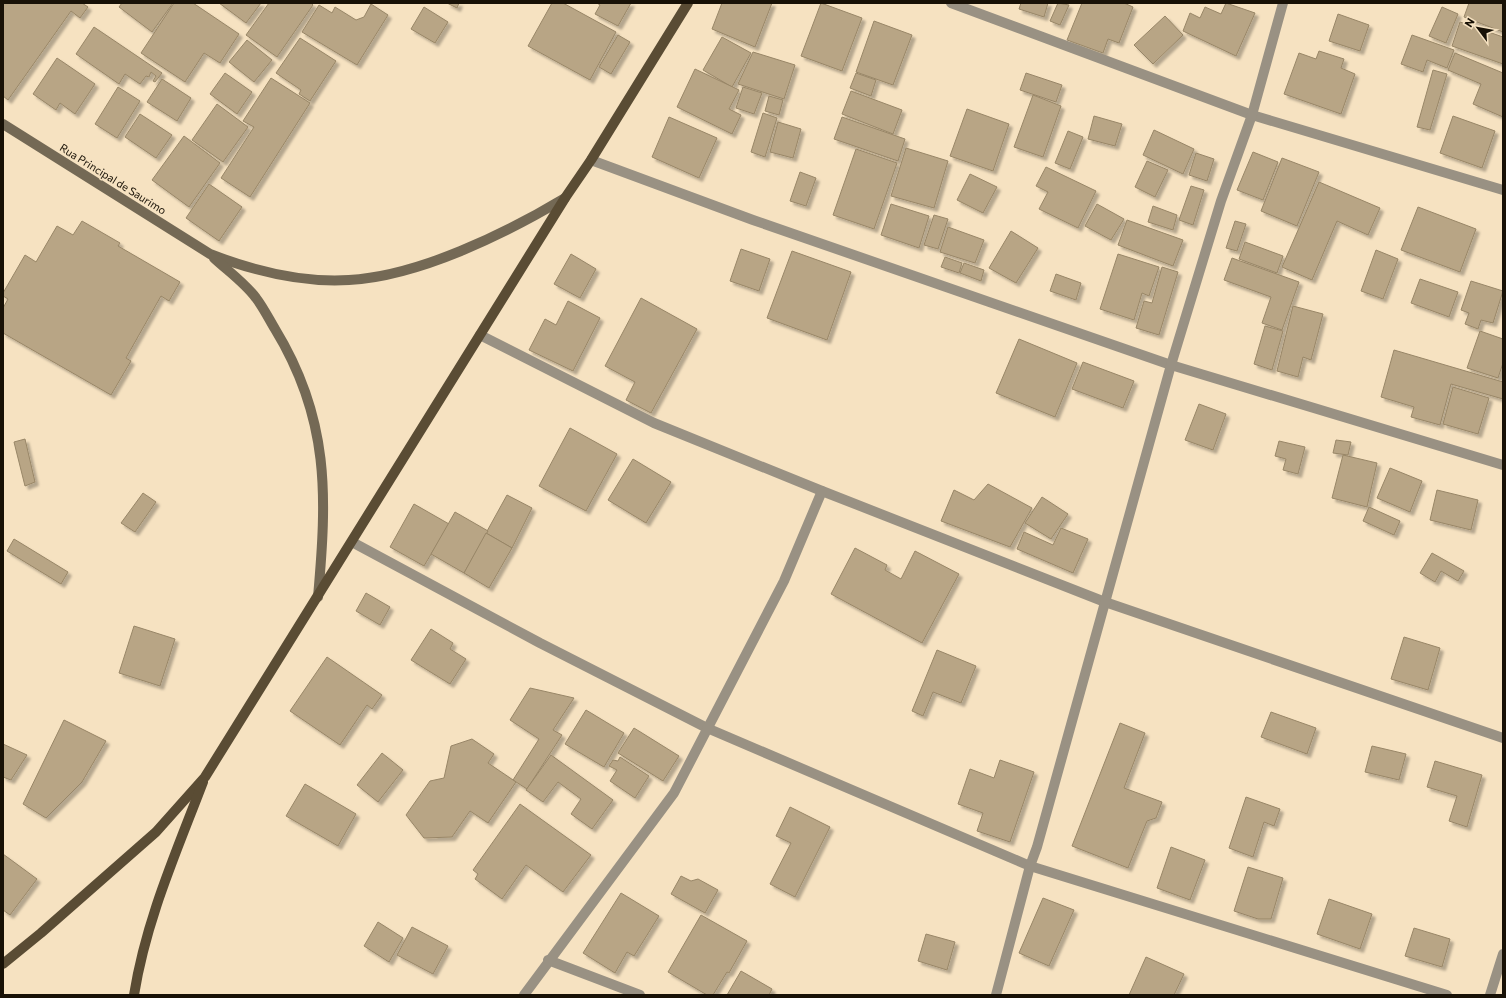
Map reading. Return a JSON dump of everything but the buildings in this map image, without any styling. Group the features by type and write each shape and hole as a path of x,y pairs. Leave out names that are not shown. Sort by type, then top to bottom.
{"main road":[{"path":"3,964 41,933 156,832 205,777 688,3"},
{"path":"134,995 140,959 154,907 205,777"}],"street":[{"path":"951,3 1252,115 1503,190"},
{"path":"996,995 1030,866 1039,840 1171,365 1221,201 1252,115 1283,3"},
{"name":"Rua Principal de Saurimo","path":"3,124 210,254"},
{"path":"591,160 753,220 1171,365 1503,465"},
{"path":"210,254 246,268 292,278 348,280 390,275 427,263 486,239 531,219 565,198"},
{"path":"210,254 256,297 286,347 308,394 319,441 323,476 324,513 318,598"},
{"path":"480,335 654,423 822,491 1105,602 1503,738"},
{"path":"524,995 548,960 674,793 784,581 822,491"},
{"path":"352,542 540,643 707,728 1030,866 1448,995"},
{"path":"1490,995 1503,954"},
{"path":"548,960 640,995"}]}
